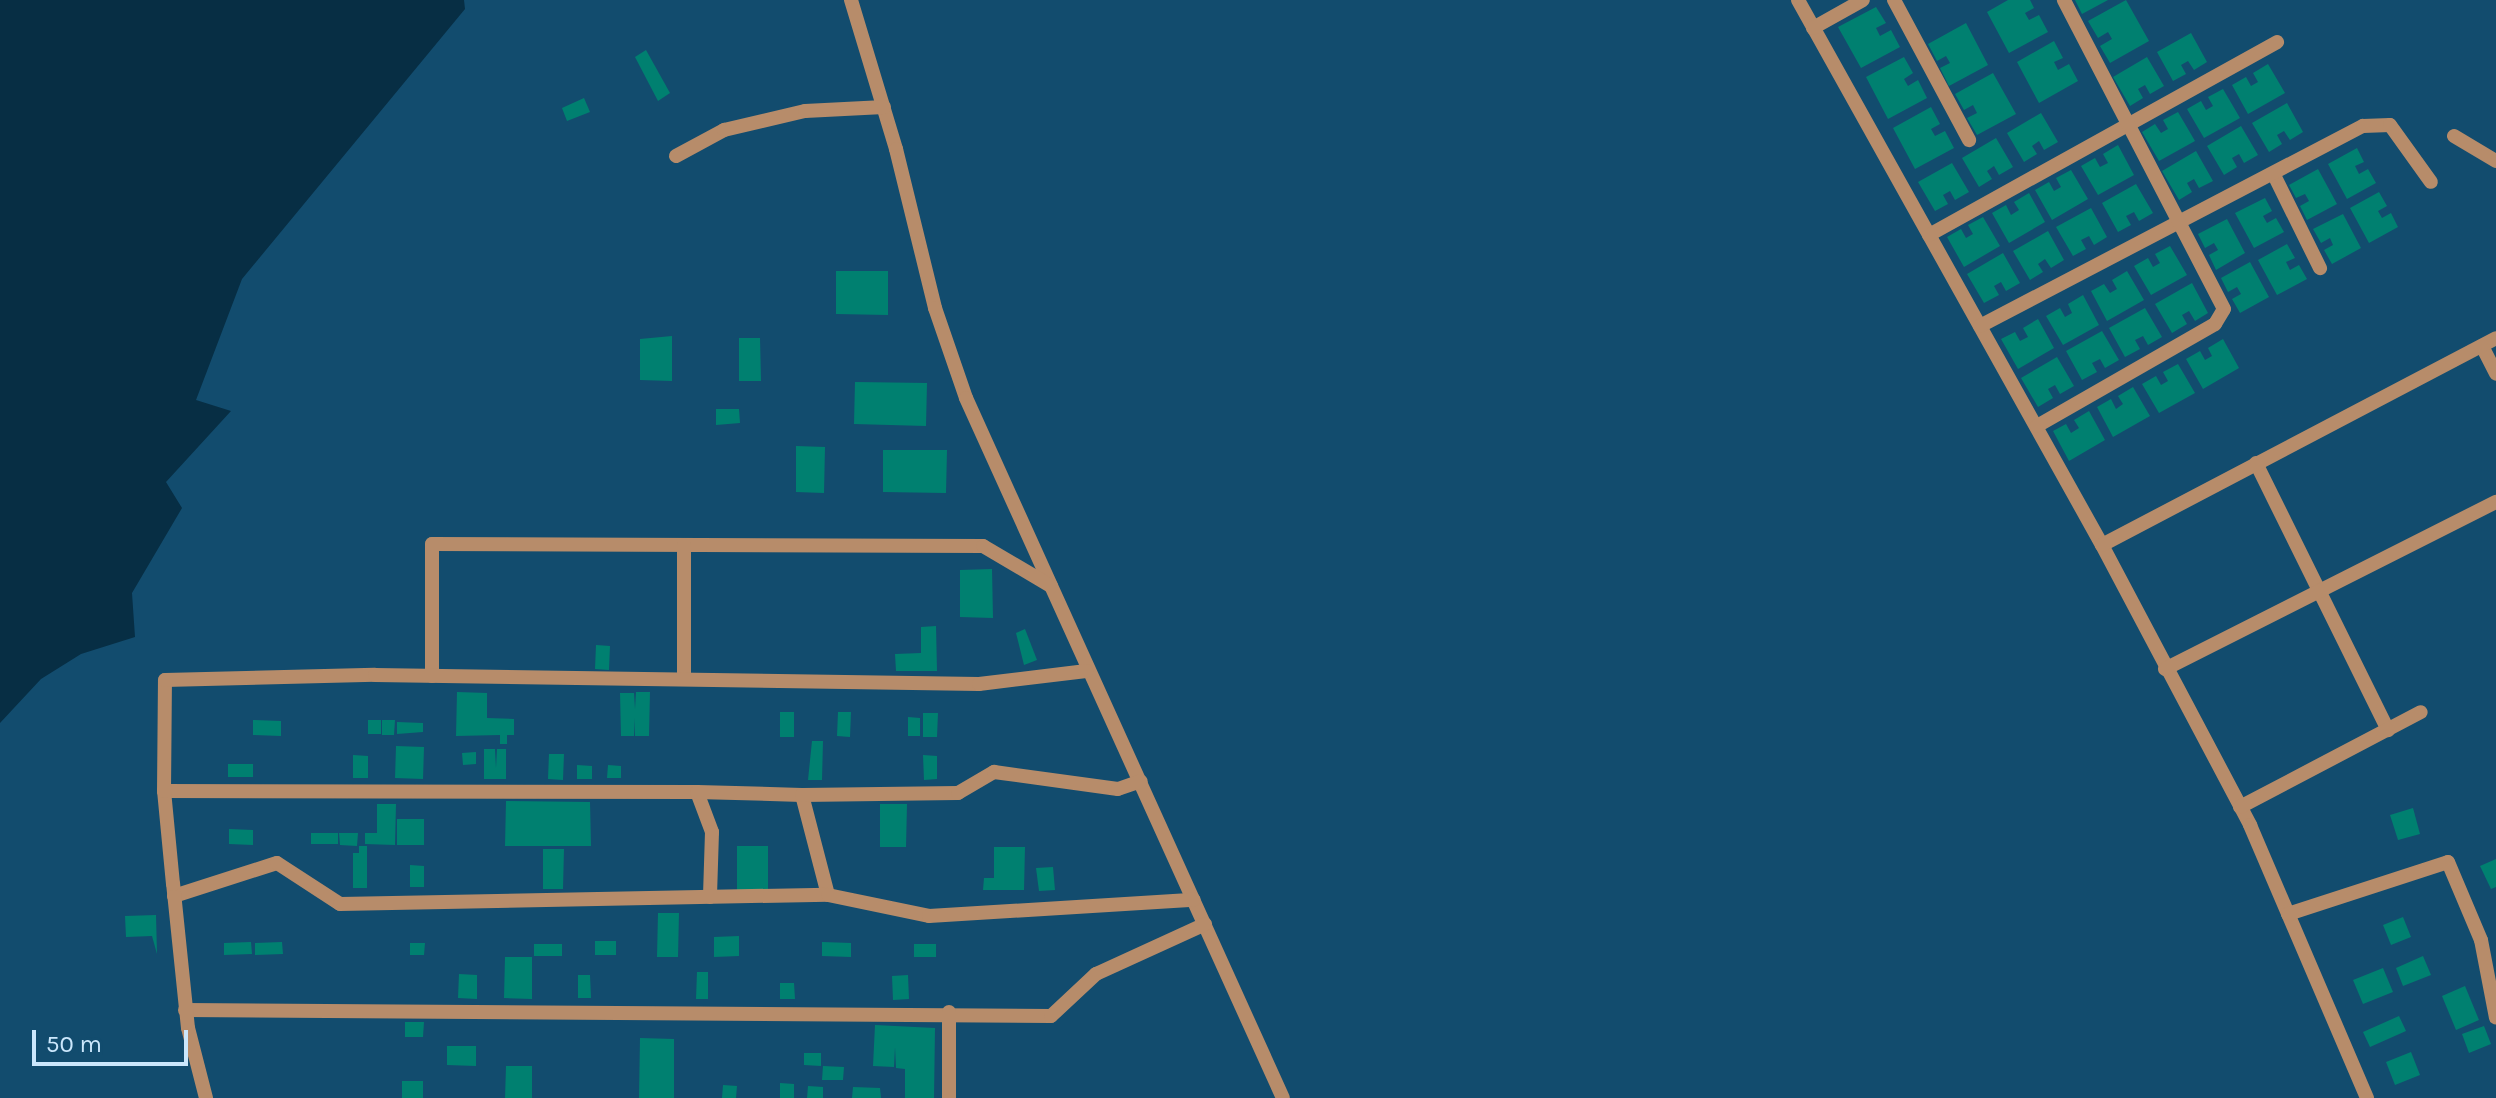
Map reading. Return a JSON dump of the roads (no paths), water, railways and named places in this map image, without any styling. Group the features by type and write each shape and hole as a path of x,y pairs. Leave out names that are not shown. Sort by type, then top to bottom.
{"street":[{"path":"851,0 884,107 935,308 966,398 1086,671 1141,781 1283,1098"},
{"path":"1798,0 2037,426 2240,807 2367,1098"},
{"path":"1813,28 1863,0"},
{"path":"1894,0 1969,140"},
{"path":"2037,426 2223,318 2224,309 2064,0"},
{"path":"1929,235 2277,42"},
{"path":"676,156 724,130 848,106 884,107"},
{"path":"1980,326 2373,124 2390,125 2431,182"},
{"path":"2454,136 2496,161"},
{"path":"2274,175 2320,268"},
{"path":"2102,545 2496,338"},
{"path":"2482,346 2496,374"},
{"path":"2256,463 2388,730"},
{"path":"2165,669 2496,502"},
{"path":"432,676 432,544 983,546 1051,586"},
{"path":"684,545 684,678"},
{"path":"206,1098 185,1010 164,791 165,680 432,676 979,684 1086,671"},
{"path":"2240,807 2421,712"},
{"path":"164,791 802,795 958,793 994,772 1118,789 1141,781"},
{"path":"697,792 712,832 710,897"},
{"path":"802,795 828,895"},
{"path":"2288,914 2448,862 2481,940 2496,1018"},
{"path":"174,896 277,863 340,904 828,895 929,916 1194,900"},
{"path":"185,1010 949,1012 1051,1016 1096,974 1205,924"},
{"path":"949,1012 949,1098"}],"water":[{"path":"0,0 464,0 465,9 242,279 196,400 231,411 166,482 182,508 132,593 135,637 81,654 41,679 0,723"}]}
